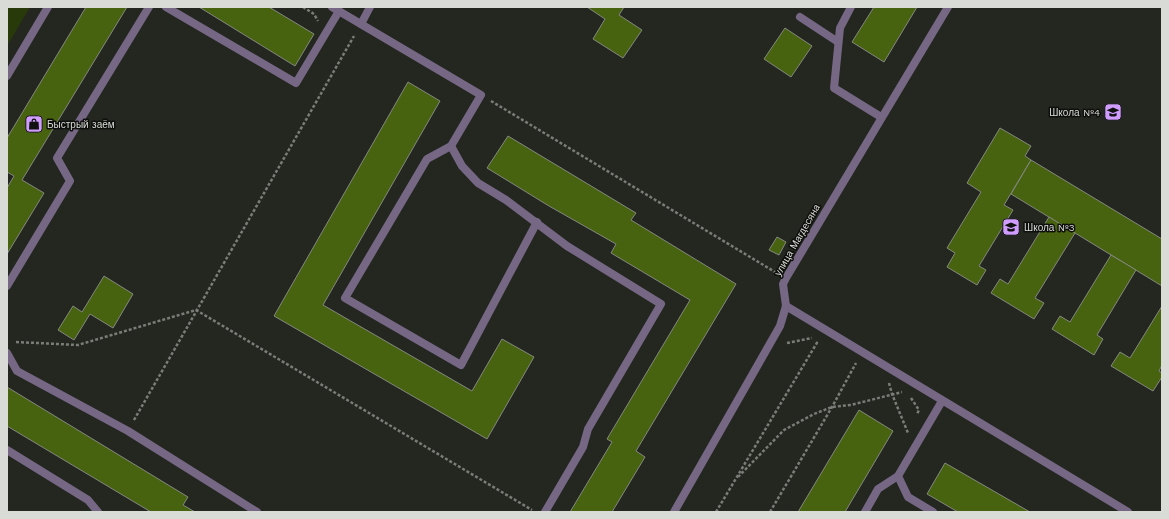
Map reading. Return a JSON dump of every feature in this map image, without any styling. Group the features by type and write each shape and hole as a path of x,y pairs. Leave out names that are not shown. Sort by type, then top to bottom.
{"street":[{"path":"7,76 48,7"},
{"path":"7,286 70,181 57,158 149,7"},
{"path":"166,7 296,83 340,12"},
{"path":"332,7 481,95 451,146 427,159 345,298 461,365 537,222"},
{"path":"360,24 370,7"},
{"path":"851,7 840,28 834,88 881,118"},
{"name":"улица Магдесяна","path":"674,512 780,326 786,306 783,284 786,278 948,7"},
{"path":"800,17 838,42"},
{"path":"451,146 462,166 478,183 506,200 567,246 660,304 588,429 583,447 545,512"},
{"path":"786,306 1128,512"},
{"path":"7,353 17,371 128,431 257,512"},
{"path":"865,512 878,489 898,476 942,401"},
{"path":"7,450 88,500 98,512"},
{"path":"898,476 908,497 933,512"}],"path":[{"path":"128,431 360,24"},
{"path":"481,95 786,278"},
{"path":"16,342 78,344 196,310 536,512"},
{"path":"784,349 788,342 812,338 825,342"},
{"path":"716,512 818,340"},
{"path":"770,512 832,407 857,361"},
{"path":"894,384 888,380 892,394 909,434"},
{"path":"734,481 784,430 814,414 832,407 851,405 906,391 900,387"},
{"path":"910,397 919,410 916,417"}],"green space":[{"path":"7,7 30,7 7,46"}],"building":[{"path":"86,7 127,7 22,180 44,193 7,254 7,188 14,176 7,172 7,138"},
{"path":"199,7 269,7 314,34 295,66"},
{"path":"587,7 624,7 619,15 642,30 623,58 593,39 605,19"},
{"path":"874,7 917,7 884,62 852,42"},
{"path":"785,28 812,46 791,77 764,59"},
{"path":"408,82 440,101 323,305 472,391 502,339 534,357 487,439 274,316"},
{"path":"1000,128 1031,146 1025,156 1031,160 1004,205 1013,210 979,266 986,270 977,285 947,267 955,253 947,248 981,192 967,183"},
{"path":"508,136 636,213 631,220 736,284 636,451 645,457 612,512 570,512 612,442 607,439 690,300 611,253 616,244 549,206 487,168"},
{"path":"1031,160 1162,239 1162,286 1011,194"},
{"path":"1049,217 1075,233 1035,298 1044,303 1034,319 991,293 1000,279 1008,284"},
{"path":"777,237 786,242 779,255 769,250"},
{"path":"1111,255 1136,270 1097,335 1103,339 1094,355 1052,329 1060,316 1070,322"},
{"path":"104,276 133,294 113,328 90,314 74,340 58,330 73,306 82,312"},
{"path":"1162,306 1162,365 1159,371 1162,373 1162,377 1153,391 1111,366 1120,352 1130,358"},
{"path":"7,387 188,497 183,505 195,512 151,512 7,426"},
{"path":"859,410 893,431 845,512 798,512"},
{"path":"945,463 1030,512 958,512 927,494"}],"place":[{"name":"Школа №4","path":"1113,112"},
{"name":"Быстрый заём","path":"34,124"},
{"name":"Школа №3","path":"1011,227"}]}
